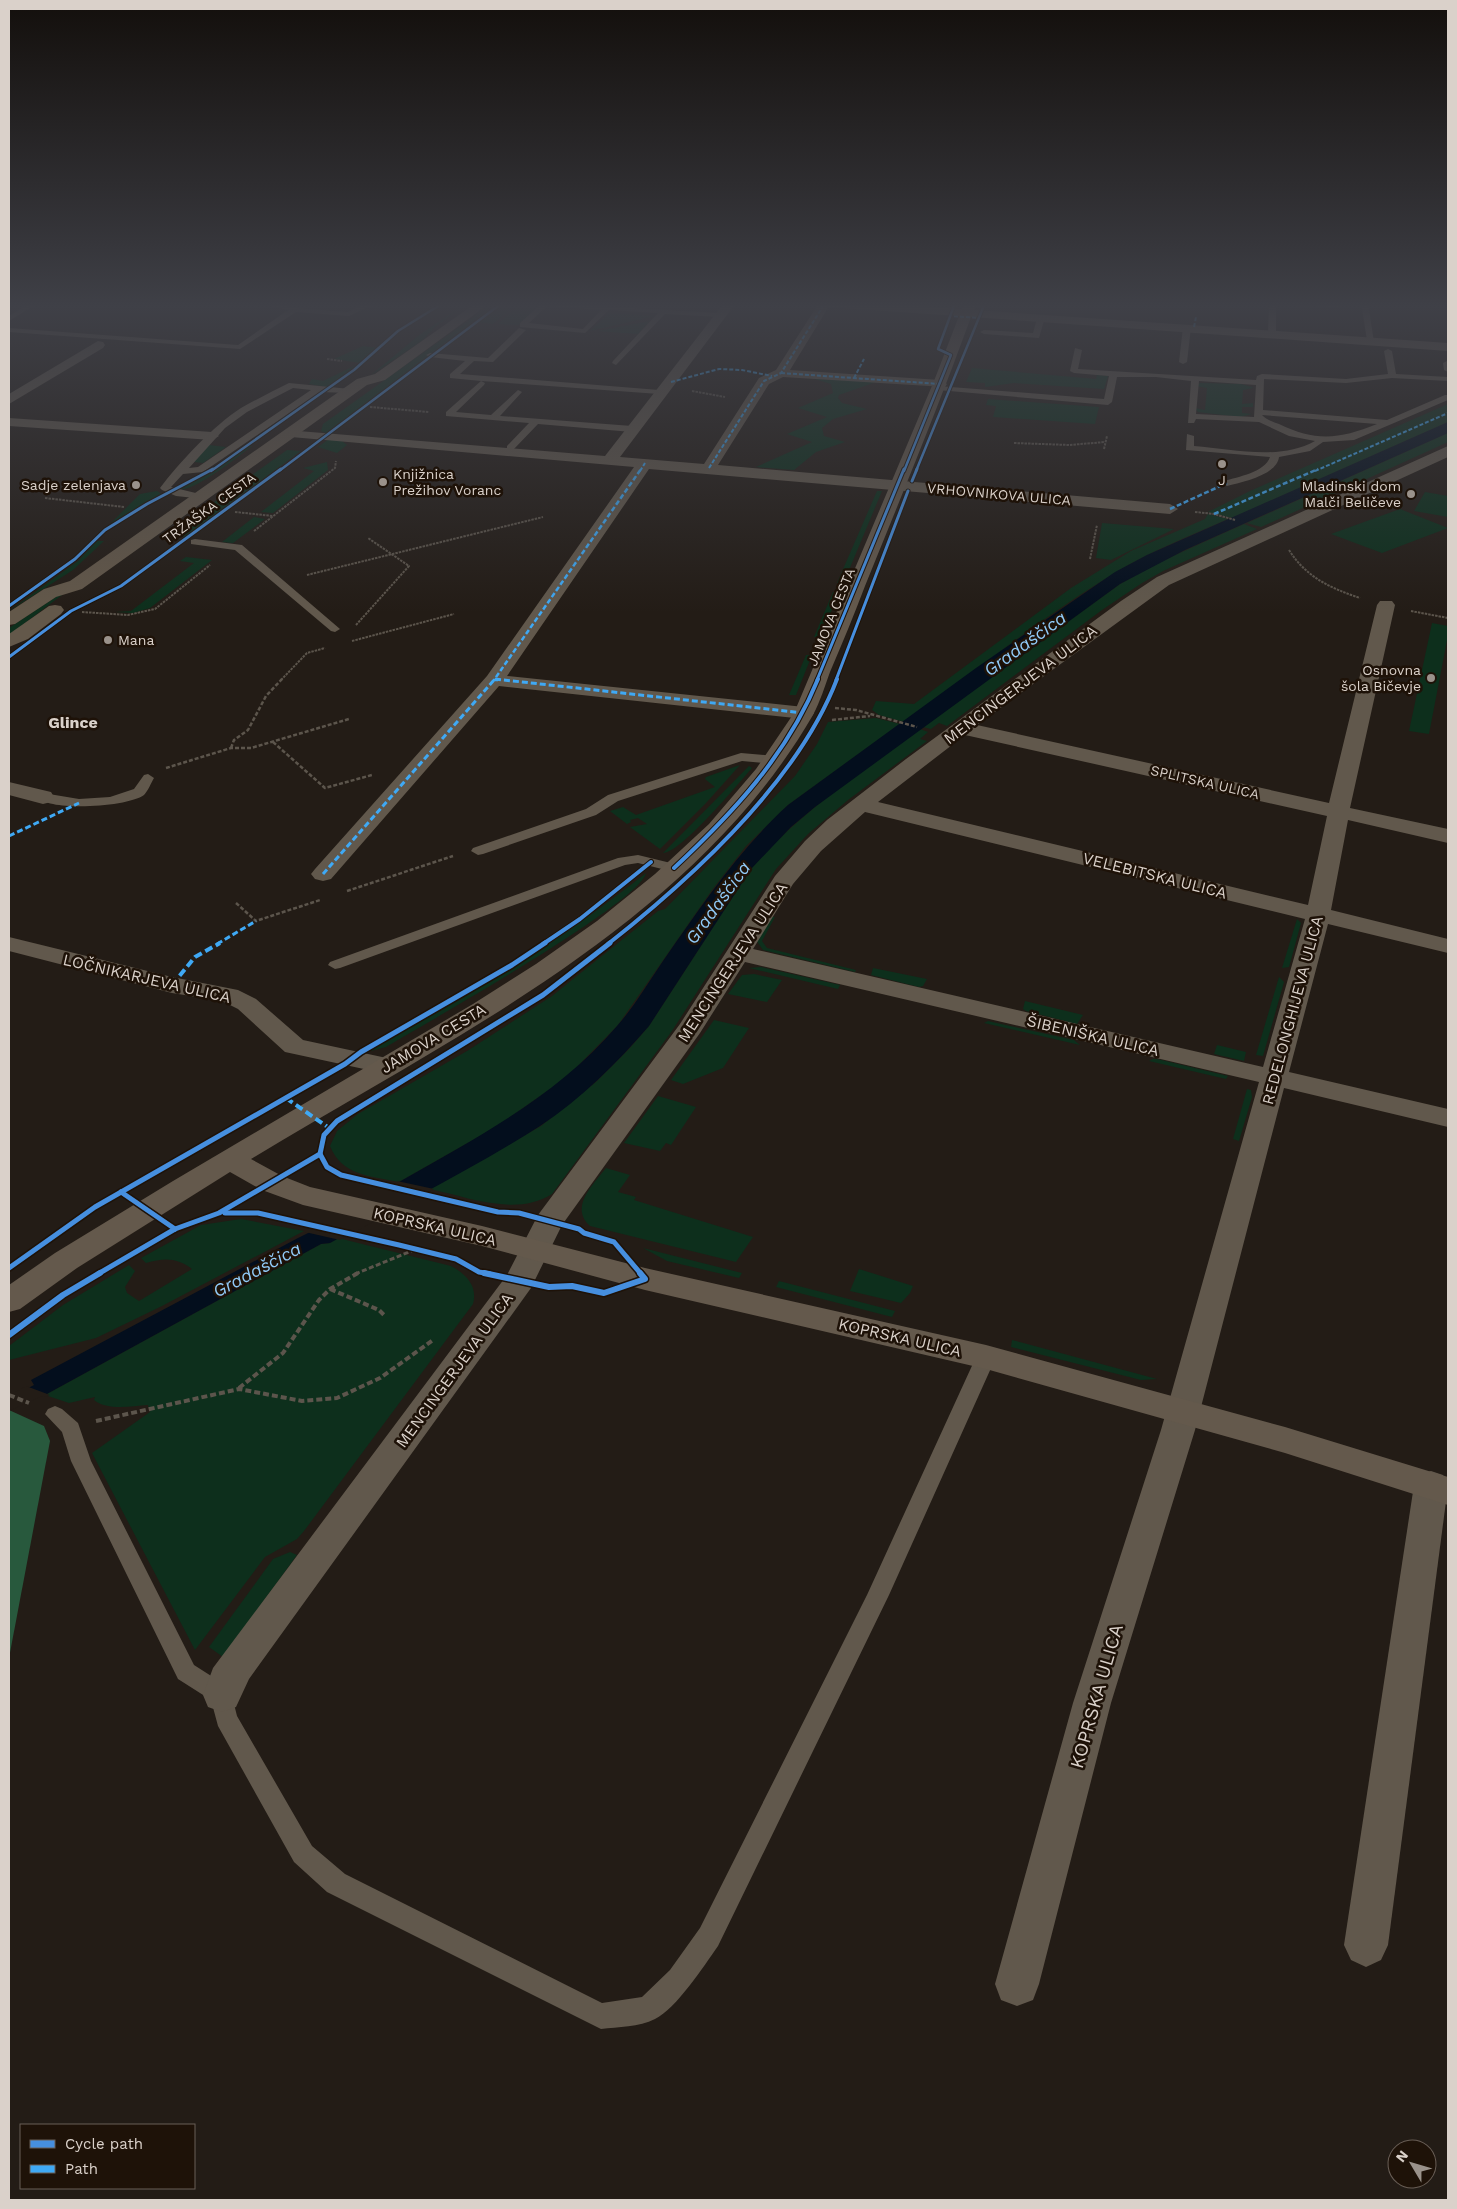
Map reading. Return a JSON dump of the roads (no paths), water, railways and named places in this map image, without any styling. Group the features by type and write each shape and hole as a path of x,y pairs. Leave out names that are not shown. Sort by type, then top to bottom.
{"main road":[{"name":"TRŽAŠKA CESTA","path":"9,620 50,593 76,585 329,406"},
{"name":"TRŽAŠKA CESTA","path":"9,641 20,635 72,596 76,585"}],"street":[{"path":"610,460 649,406"},
{"path":"709,468 748,406"},
{"name":"JAMOVA CESTA","path":"9,1301 58,1266 230,1159 484,1008 556,960 617,917 674,868 731,813 775,760 804,713 931,406"},
{"path":"9,422 217,431"},
{"path":"9,435 26,424"},
{"name":"VRHOVNIKOVA ULICA","path":"291,433 1170,509"},
{"name":"MENCINGERJEVA ULICA","path":"222,1695 227,1680 236,1667 520,1280 549,1222 691,1027 768,904 794,867 835,825 913,763 963,728 1120,610 1164,581 1448,451"},
{"path":"323,874 494,680 645,463"},
{"name":"REDELONGHIJEVA ULICA","path":"1182,1410 1318,915 1339,812 1386,605"},
{"path":"494,680 804,713"},
{"name":"SPLITSKA ULICA","path":"963,728 1448,836"},
{"path":"9,788 43,796"},
{"name":"VELEBITSKA ULICA","path":"861,804 1448,946"},
{"name":"LOČNIKARJEVA ULICA","path":"9,944 172,985 229,995 247,1004 294,1046 387,1066"},
{"name":"ŠIBENIŠKA ULICA","path":"739,953 1448,1118"},
{"name":"KOPRSKA ULICA","path":"230,1159 272,1183 303,1195 434,1225 645,1279 986,1357 1182,1410 1440,1488 1366,1945"},
{"name":"KOPRSKA ULICA","path":"1017,1984 1092,1703 1182,1410"}],"lane":[{"path":"201,496 176,494 165,489 179,471 217,431 253,406"},
{"path":"179,471 200,470 292,406"},
{"path":"457,406 449,414 632,429"},
{"path":"494,418 505,406"},
{"path":"1192,406 1191,418 1252,420 1258,415 1389,422"},
{"path":"1258,406 1258,415"},
{"path":"1258,415 1289,433 1320,440 1351,438 1427,406"},
{"path":"510,448 536,421"},
{"path":"217,431 260,430"},
{"path":"1190,436 1189,448 1274,456 1308,449 1320,440"},
{"path":"1227,483 1254,474 1275,460 1274,456"},
{"path":"195,542 238,547 335,629"},
{"path":"478,851 591,812 613,798 741,757 775,760"},
{"path":"43,796 79,803 111,801 139,792 148,778"},
{"path":"335,964 623,861 638,859 674,868"},
{"path":"54,1414 71,1428 81,1461 186,1672 222,1695 226,1719 303,1854 336,1883 601,2016 648,2009 679,1979 713,1928 765,1827 878,1596 986,1357"}],"water":[{"name":"Gradaščica","path":"1448,422 1448,433 1185,550 1120,584 815,807 791,827 751,869 649,1026 598,1080 540,1126 436,1186 330,1243 321,1244 45,1395 9,1398 34,1385 31,1380 298,1238 405,1185 399,1182 487,1131 569,1074 594,1051 623,1019 736,860 788,805 976,668 1115,572 1147,555"}],"place":[{"name":"J","path":"1222,464"},
{"name":"Knjižnica Prežihov Voranc","path":"383,482"},
{"name":"Sadje zelenjava","path":"136,485"},
{"name":"Mladinski dom Malči Beličeve","path":"1411,494"},
{"name":"Mana","path":"108,640"},
{"name":"Osnovna šola Bičevje","path":"1431,678"}],"district":[{"name":"Glince","path":"73,722"}]}
